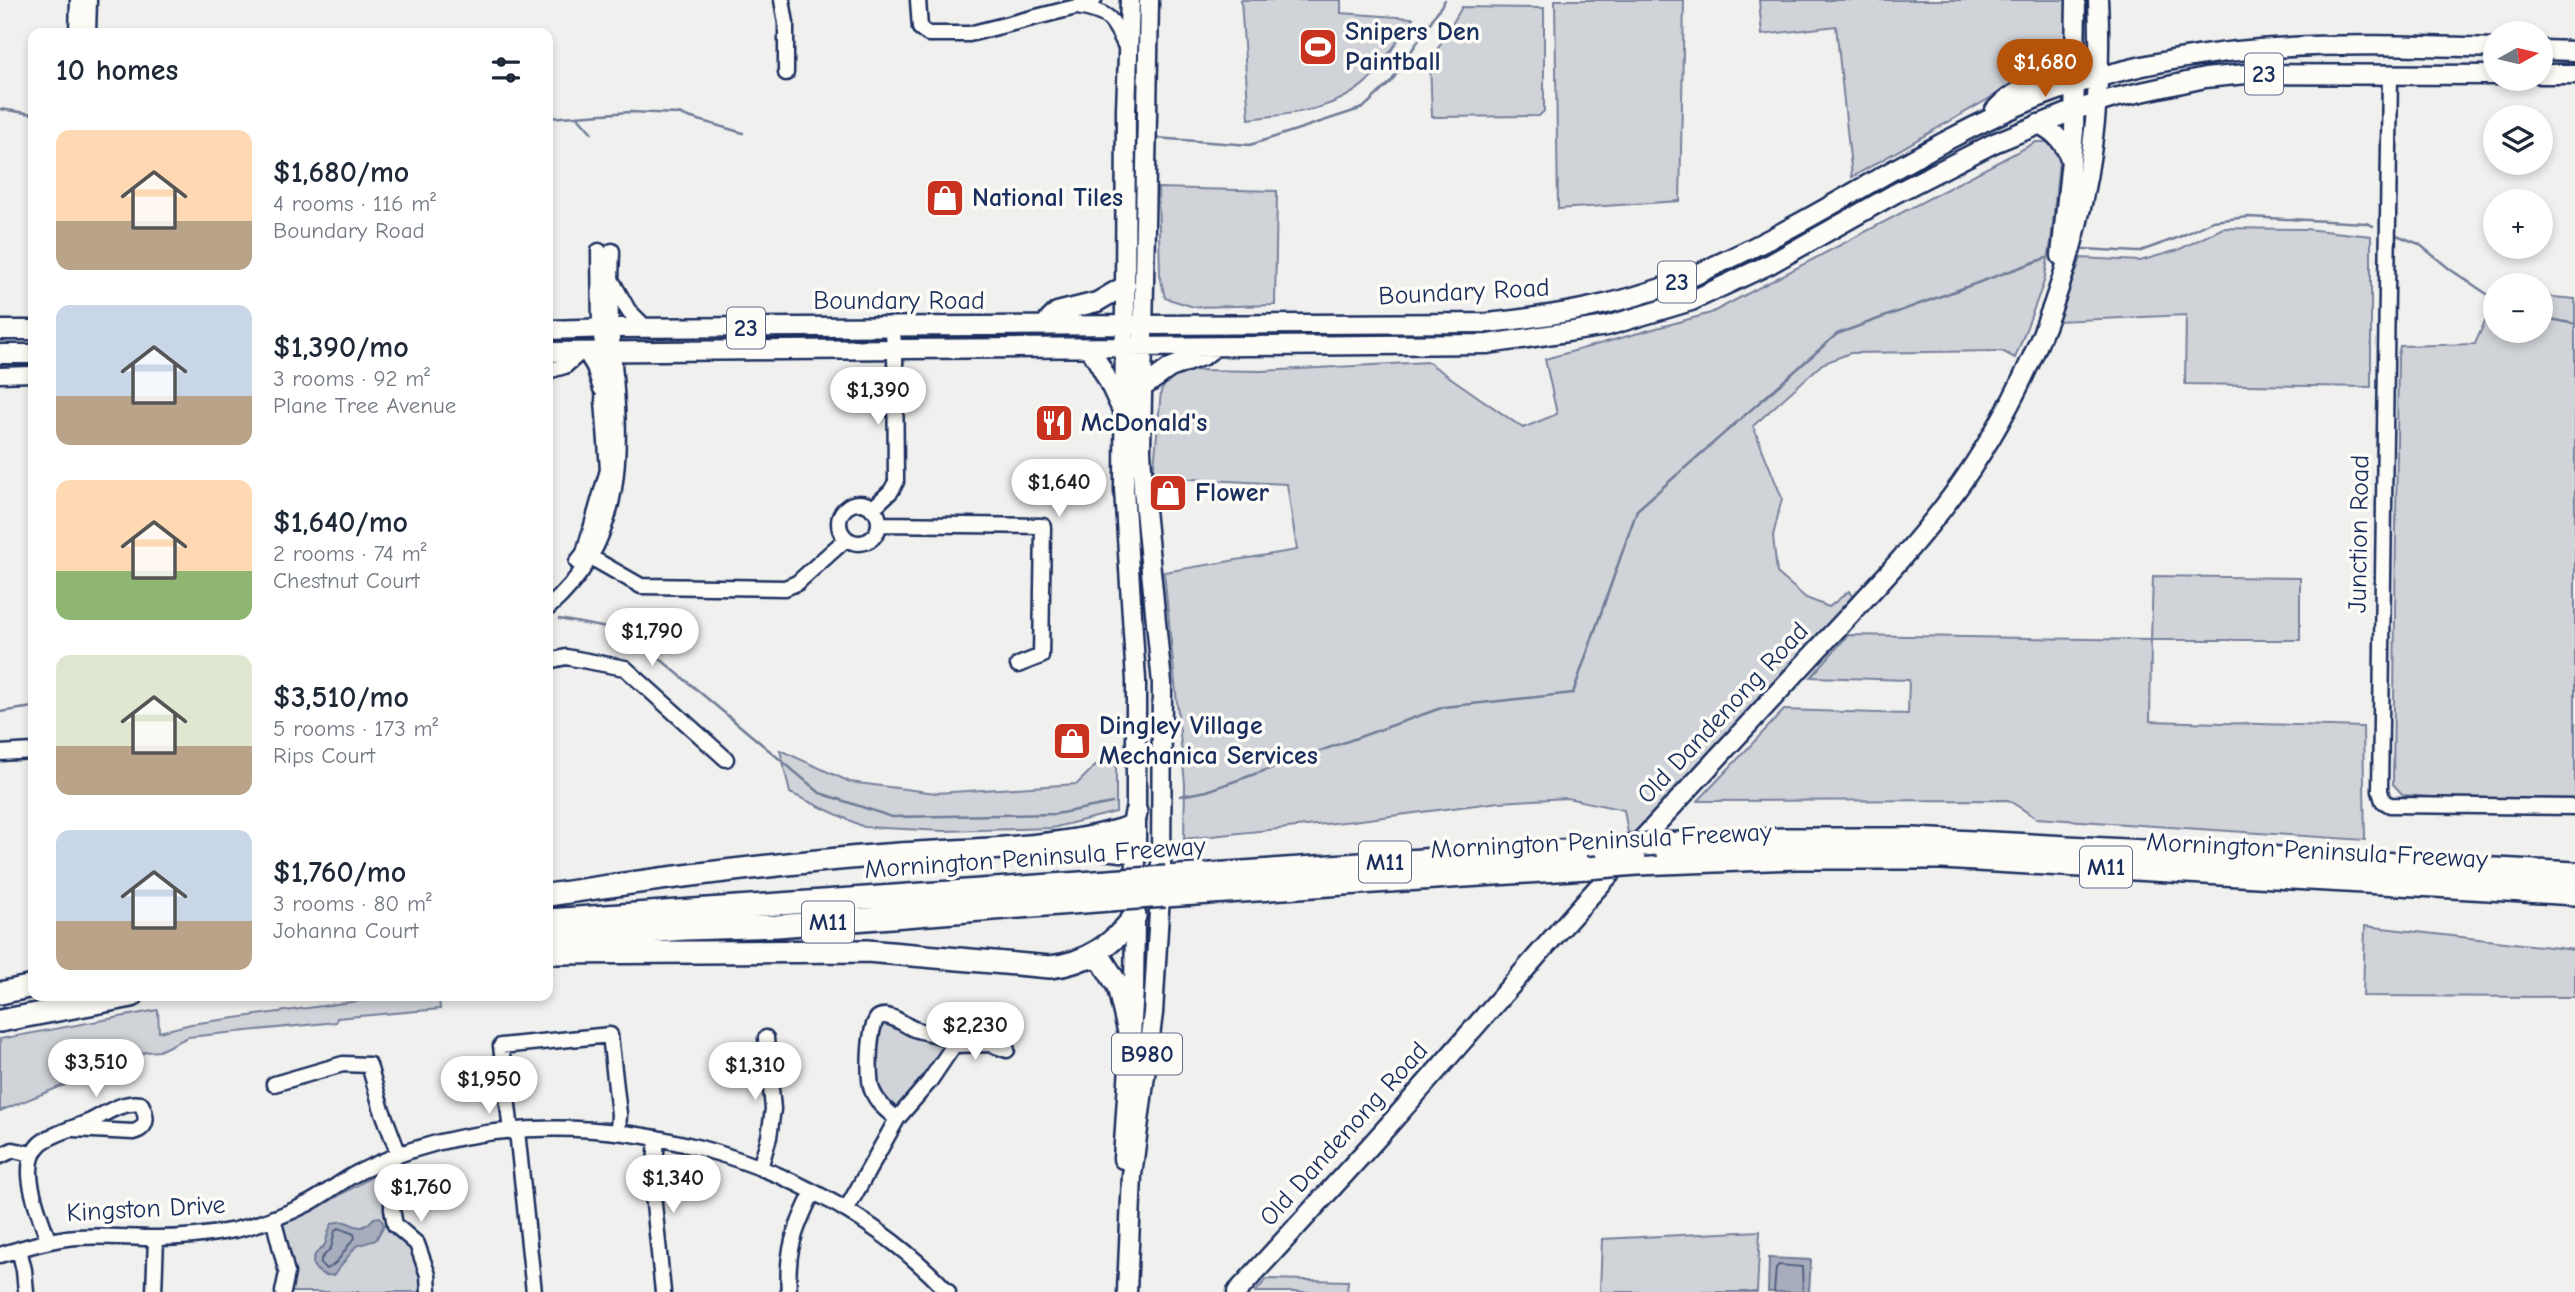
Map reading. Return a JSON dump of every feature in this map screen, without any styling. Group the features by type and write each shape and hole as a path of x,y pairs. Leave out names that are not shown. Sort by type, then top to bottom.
{"highway":[{"path":"553,894 783,863 1045,844 1127,828 1134,823 1136,812"},
{"name":"Mornington Peninsula Freeway","path":"553,939 685,929 777,926 1163,883 1656,844 1786,839 1914,839 2575,873"},
{"path":"1045,844 1136,852"},
{"name":"Mornington Peninsula Freeway","path":"1163,883 1795,858 1942,859 2575,894"},
{"name":"Mornington Peninsula Freeway","path":"553,920 1109,891"},
{"path":"553,953 867,951 1041,967 1060,966 1090,957 1117,938 1135,916"},
{"path":"1090,957 1102,960 1114,978 1130,1036"},
{"path":"0,993 28,987"},
{"path":"0,1021 106,1001"}],"main road":[{"path":"1130,0 1126,285 1135,325"},
{"path":"1135,325 1149,0"},
{"name":"Old Dandenong Road","path":"2057,290 2072,165 2076,0"},
{"name":"Old Dandenong Road","path":"1237,1292 1388,1126 1590,896 1917,539 1959,487 1995,428 2031,357 2072,250 2083,208 2098,103 2098,0"},
{"path":"2099,24 2114,54 2134,68"},
{"path":"2390,47 2390,75"},
{"name":"Boundary Road","path":"553,330 1488,323 1548,317 1618,302 1683,281 1757,246 1986,120 2099,77 2205,53 2240,49 2483,48"},
{"path":"2553,50 2575,51"},
{"path":"1986,120 2007,98 2061,68 2076,54"},
{"name":"Boundary Road","path":"553,352 1488,344 1607,326 1702,296 1770,264 1962,159 2075,110 2148,89 2224,76 2269,74 2483,75"},
{"path":"2553,75 2575,74"},
{"path":"2038,124 2058,137 2072,165"},
{"path":"1043,326 1057,312 1097,302 1126,285"},
{"name":"B980","path":"1127,1292 1132,1175 1156,984 1163,883 1162,683 1143,489 1135,325"},
{"path":"897,327 933,349"},
{"path":"1137,385 1204,355 1216,346"},
{"path":"1089,348 1102,367 1125,417"},
{"path":"0,355 28,354"},
{"name":"B980","path":"1114,1292 1120,1233 1135,916 1136,680 1125,520 1125,417 1137,385"},
{"path":"1135,916 1163,883 1149,860 1136,852"}],"street":[{"path":"77,28 78,0"},
{"path":"88,28 89,0"},
{"path":"782,0 786,23 786,73"},
{"path":"786,23 791,0"},
{"path":"918,0 920,28 928,34 969,34 1094,0"},
{"path":"1076,7 1098,11 1108,17 1117,27 1128,50"},
{"name":"Junction Road","path":"2390,75 2380,791 2383,800 2390,804 2575,807"},
{"path":"553,603 570,585 606,521 618,457 618,401 606,329 606,251 611,279 606,329"},
{"path":"611,279 628,310 646,328"},
{"path":"872,509 891,491 895,482 897,327"},
{"path":"603,400 609,351"},
{"path":"553,370 565,366 583,352 597,374 603,400 608,470 587,556 553,593"},
{"path":"0,374 28,374"},
{"path":"860,503 872,509 879,524 873,537 868,541 854,543 846,539 839,527 839,519 846,508 860,503"},
{"path":"879,524 1043,526 1041,656 1018,665"},
{"path":"587,556 641,586 785,588 797,583 846,539"},
{"path":"553,661 566,657 625,668 726,759"},
{"path":"0,753 28,751"},
{"path":"897,1119 876,1099 869,1080 870,1035 875,1019 881,1016 892,1017 917,1030 940,1035 954,1045 990,1044 1007,1050"},
{"path":"534,1292 501,1046 610,1035 619,1114 618,1132"},
{"path":"760,1168 769,1137 773,1109 766,1038"},
{"path":"846,1210 897,1119 929,1082 954,1045"},
{"path":"274,1084 343,1064 369,1065 385,1120 399,1155"},
{"path":"48,1240 33,1189 30,1170 32,1154 43,1141 74,1129"},
{"name":"Kingston Drive","path":"0,1255 48,1240 199,1236 235,1230 273,1219 310,1203 358,1172 399,1155 448,1140 514,1131 561,1129 618,1132 657,1139 717,1153 760,1168 846,1210 896,1245 948,1292"},
{"path":"657,1139 653,1194 663,1292"},
{"path":"0,1156 13,1150 32,1154"},
{"path":"385,1161 392,1183 395,1225 418,1244 428,1275 429,1292"},
{"path":"789,1292 788,1262 793,1234 813,1192"},
{"path":"273,1219 286,1273 283,1292"},
{"path":"155,1292 156,1238"},
{"path":"19,1249 26,1292"}],"shaded area":[{"name":"Snipers Den Paintball","path":"1241,0 1341,0 1341,13 1413,18 1373,75 1347,96 1316,108 1249,119"},
{"path":"1555,0 1684,0 1680,201 1558,209"},
{"path":"1759,0 2069,0 2070,46 2060,61 1852,177 1836,26 1762,35"},
{"name":"Snipers Den Paintball","path":"1462,7 1544,8 1544,111 1539,116 1432,117 1430,62"},
{"path":"2036,142 2047,142 2057,152 2059,161 2044,282 2015,358 2002,351 1850,353 1822,364 1753,426 1782,498 1773,536 1777,573 1806,598 1829,607 1849,591 1853,598 1693,769 1643,832 1628,833 1624,810 1567,798 1499,802 1184,839 1185,784 1164,572 1297,550 1287,484 1153,477 1161,391 1169,379 1195,370 1261,371 1428,362 1523,428 1557,414 1545,359 1711,313"},
{"path":"1158,188 1277,191 1275,305 1194,307 1165,298 1160,275"},
{"path":"2223,228 2305,229 2371,236 2371,387 2185,384 2186,315 2058,321 2081,258 2140,261 2178,250"},
{"path":"2553,297 2575,299 2575,801 2470,800 2403,795 2393,784 2398,356 2400,346 2475,344 2483,326 2483,343 2553,343"},
{"path":"2153,576 2300,578 2300,640 2151,640"},
{"path":"1848,635 2151,640 2150,721 2363,727 2365,840 2036,818 2008,800 1698,801 1784,710 1908,714 1909,680 1811,677"},
{"path":"1116,745 1116,812 1052,828 943,831 864,827 790,793 780,750 850,782 936,793 1077,784"},
{"path":"2365,926 2575,950 2575,997 2363,996"},
{"path":"358,1001 439,1001 440,1009 337,1018 336,1022 188,1037 159,1051 146,1052 0,1111 0,1039 158,1010 159,1032 191,1024"},
{"path":"882,1020 944,1041 945,1050 900,1107 892,1109 874,1089 878,1022"},
{"path":"384,1170 388,1202 414,1245 425,1292 292,1292 291,1259 282,1224 314,1210"},
{"path":"1760,1231 1757,1292 1600,1292 1602,1239"},
{"path":"1267,1279 1348,1281 1347,1292 1255,1292"}],"water":[{"path":"380,1217 384,1225 376,1240 356,1246 334,1275 317,1271 313,1260 324,1246 332,1224 345,1222 362,1227"},
{"path":"1769,1258 1811,1260 1809,1292 1768,1292"}],"waterway":[{"path":"1155,138 1250,145 1363,108 1391,82 1445,0"},
{"path":"0,109 28,113"},
{"path":"553,118 630,112 678,114 743,133"},
{"path":"578,117 592,133"},
{"path":"2084,249 2138,252 2213,221 2248,217 2366,223 2373,226"},
{"path":"2394,234 2419,244 2483,291"},
{"path":"1180,796 1207,791 1444,707 1573,693 1637,510 1837,334 2046,258"},
{"path":"2553,319 2575,324"},
{"path":"559,619 628,632 820,793 892,817 1056,814 1112,803"},
{"path":"0,712 28,708"}],"place":[{"name":"Snipers Den Paintball","path":"1318,47"},
{"name":"National Tiles","path":"945,198"},
{"name":"McDonald's","path":"1054,423"},
{"name":"Flower","path":"1168,493"},
{"name":"Dingley Village Mechanica Services","path":"1072,741"}]}
